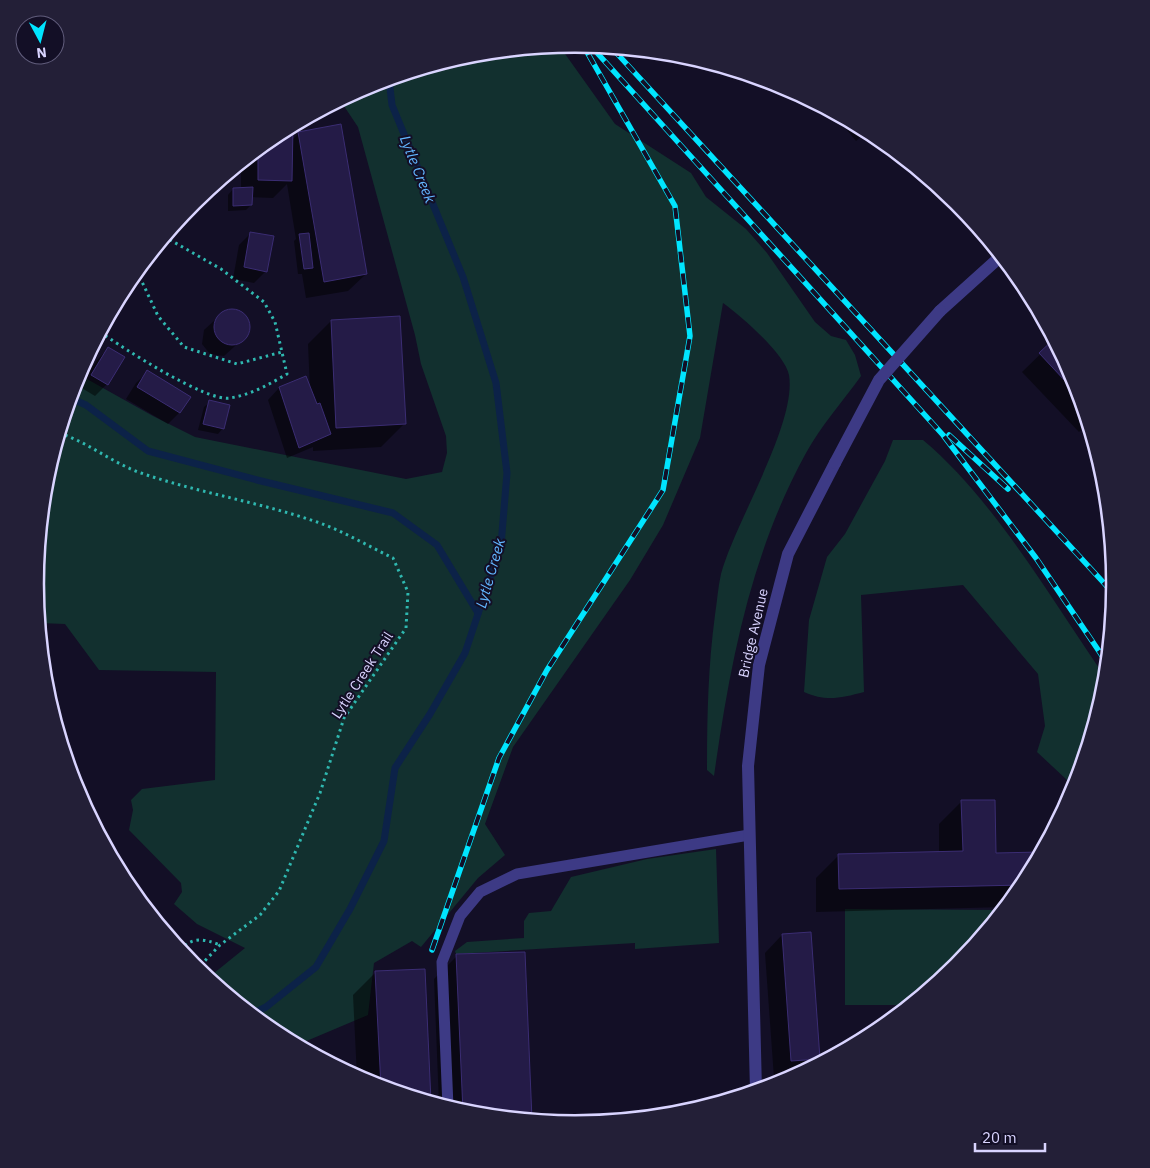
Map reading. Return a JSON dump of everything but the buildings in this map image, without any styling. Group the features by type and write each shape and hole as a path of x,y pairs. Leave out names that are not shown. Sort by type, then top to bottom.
{"street":[{"name":"Bridge Avenue","path":"756,1083 748,766 759,665 788,554 879,380 940,311 996,261"}],"lane":[{"path":"448,1099 442,962 460,916 480,892 517,874 750,835"}],"path":[{"path":"106,336 168,375 197,389 229,399 268,385 287,374 274,322 264,302 221,270 170,241"},
{"path":"141,279 158,316 184,347 237,364 282,352"},
{"name":"Lytle Creek Trail","path":"66,435 127,468 144,474 186,488 245,501 319,523 393,558 408,592 406,628 344,718 320,793 279,891 260,915 220,945 203,963"},
{"path":"185,944 201,938 220,945"}],"green space":[{"path":"565,53 615,124 691,173 706,197 746,229 767,253 815,322 831,336 846,340 855,355 861,376 825,423 806,453 787,491 771,530 745,610 727,692 714,776 707,770 708,712 711,654 720,579 728,553 775,446 784,419 789,395 789,375 786,366 771,346 740,316 723,303 700,438 663,525 630,580 513,747 485,824 505,855 478,878 421,947 412,941 374,963 368,1015 305,1042 280,1026 214,973 245,948 197,924 174,904 182,892 181,883 129,830 133,810 131,800 142,789 215,780 216,672 99,670 65,624 45,623 45,549 54,480 72,413 85,378 195,437 406,479 442,472 447,453 446,436 421,364 415,335 358,127 344,106 404,81 471,63 506,57"},
{"path":"893,440 923,440 949,464 998,521 1099,668 1088,721 1068,782 1037,752 1045,726 1038,674 963,585 861,595 864,692 827,698 804,692 809,620 827,557 845,534 885,461"},
{"path":"716,849 719,943 635,949 635,943 456,954 455,951 467,942 524,938 524,921 529,913 551,911 571,877 647,859"},
{"path":"845,909 994,910 951,960 898,1005 845,1005"}],"waterway":[{"name":"Lytle Creek","path":"259,1010 316,967 350,909 384,841 395,768 430,714 465,653 501,545 507,473 496,383 463,277 392,105 390,86"},
{"path":"77,401 86,405 148,451 393,513 437,545 478,613"}],"railway":[{"path":"432,950 499,758 547,670 663,490 690,336 675,206 588,53"},
{"path":"598,54 943,435 1036,558 1102,655"},
{"path":"618,55 1106,585"},
{"path":"949,435 1008,489"}]}
